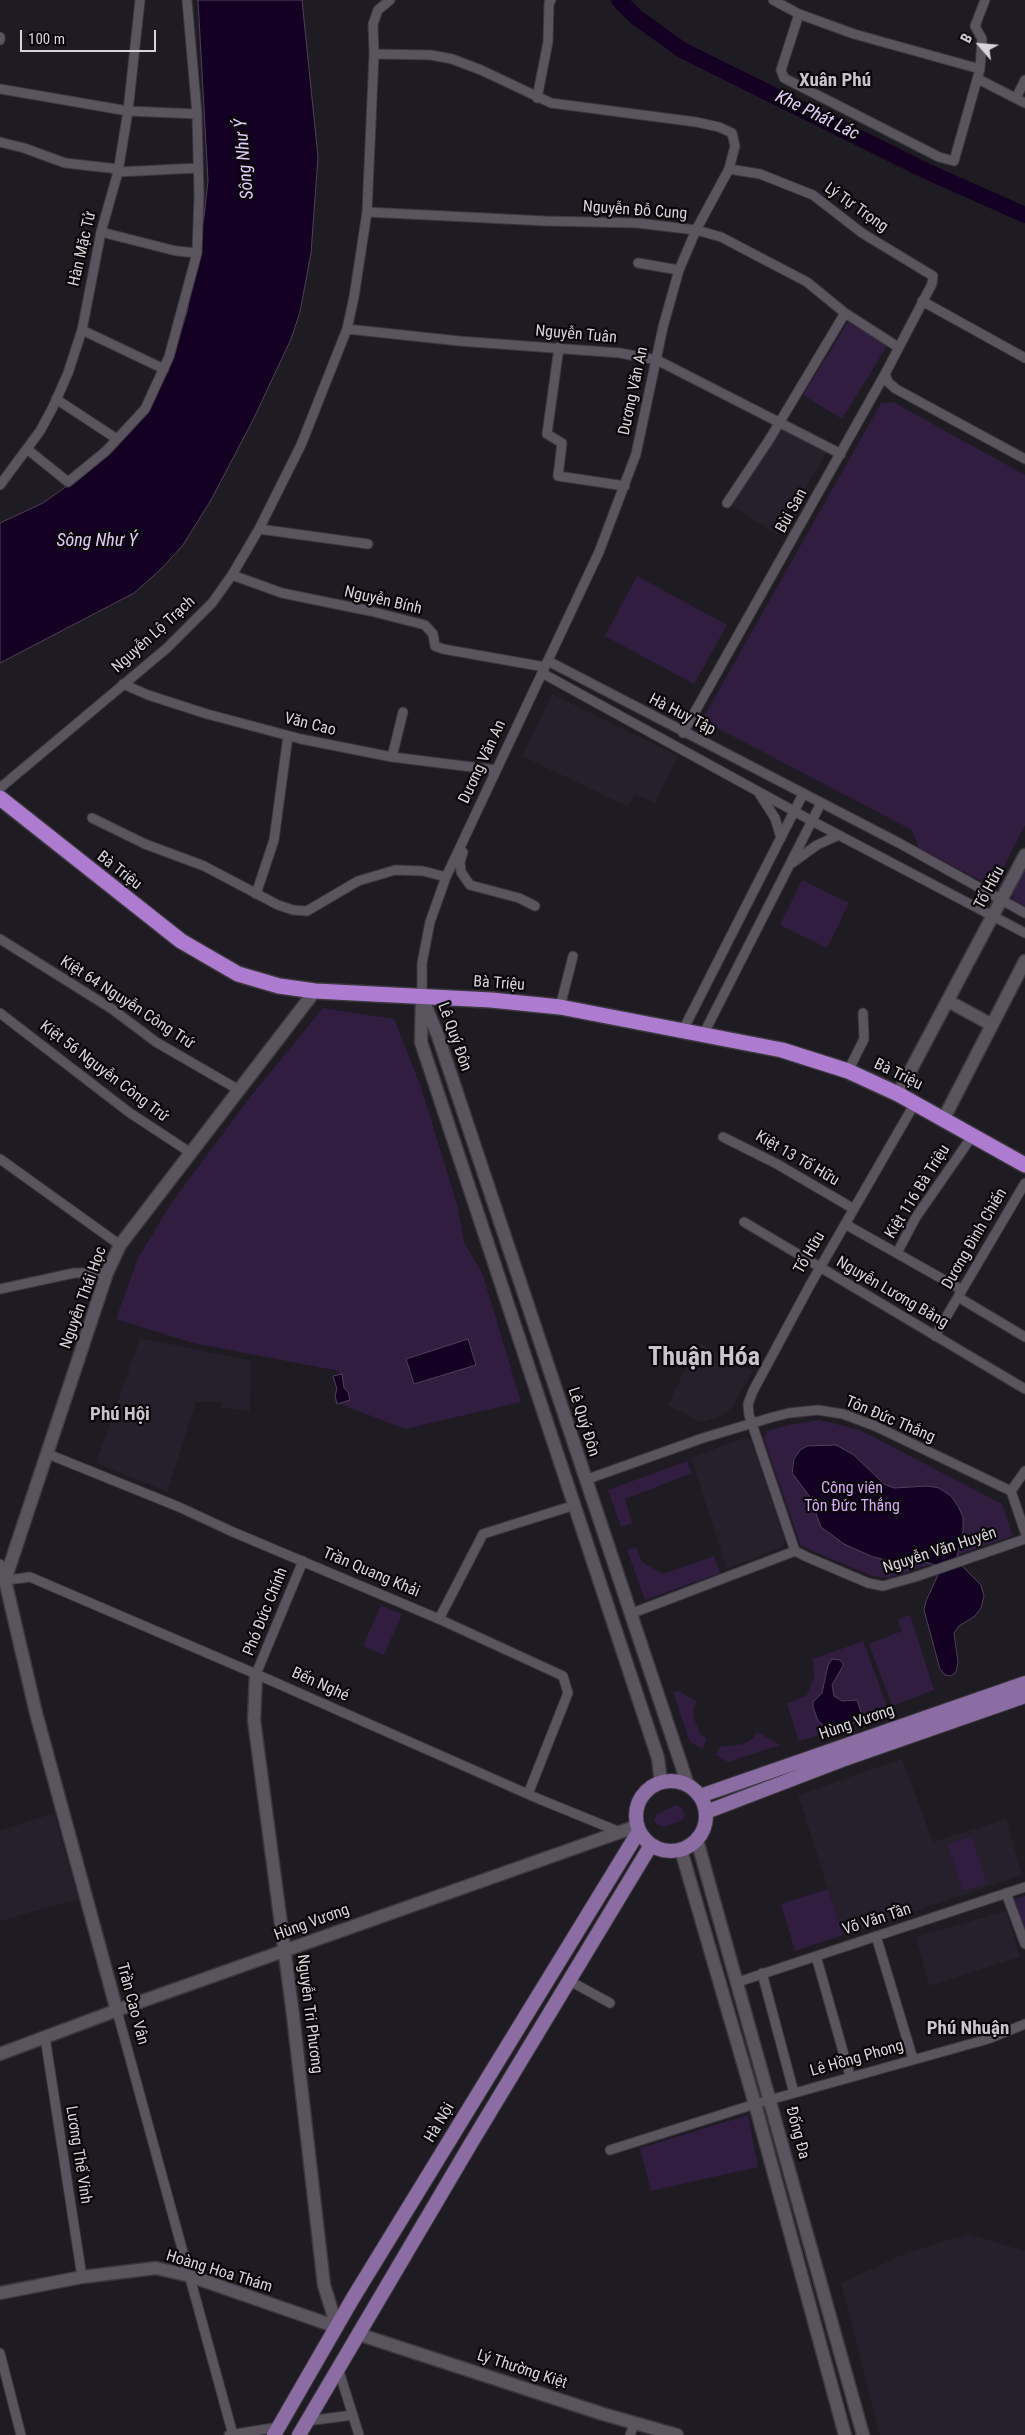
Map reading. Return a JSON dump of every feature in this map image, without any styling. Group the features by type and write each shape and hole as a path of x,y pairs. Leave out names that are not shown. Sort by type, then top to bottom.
{"highway":[{"name":"Bà Triệu","path":"0,798 181,941 238,974 279,986 315,991 560,1007 782,1050 848,1071 898,1094 1025,1165"}],"main road":[{"name":"Hùng Vương","path":"700,1796 1025,1683"},
{"name":"Hùng Vương","path":"706,1812 1025,1696"},
{"path":"661,1782 679,1782 688,1785 700,1796 706,1812 706,1822 697,1840 681,1850 671,1852 651,1845 638,1828 636,1817 640,1799 646,1792 661,1782"},
{"name":"Hà Nội","path":"277,2431 337,2327 638,1828"},
{"path":"299,2435 568,1980 651,1845"},
{"path":"337,2327 358,2334"}],"street":[{"name":"Hàn Mặc Tử","path":"0,485 27,449 56,399 68,373 82,330 101,232 118,171 128,111 140,0"},
{"path":"27,449 68,482 106,451 146,409 164,369 183,310 197,253 197,114 187,0"},
{"name":"Nguyễn Lộ Trạch","path":"0,788 167,648 196,620 232,575 259,529 301,445 347,329 354,296 367,212 374,54 373,24 378,10 390,0"},
{"path":"773,0 799,14 888,44 980,69"},
{"path":"799,14 781,70 784,78 938,157 954,161 980,69 982,39 975,26 978,14 985,0"},
{"path":"538,98 548,42 547,1"},
{"name":"Dương Văn An","path":"374,54 431,55 452,60 481,70 550,103 719,126 732,134 735,146 729,169 696,230 679,270 663,328 636,454 599,552 446,877 429,930 422,963 422,997"},
{"path":"978,79 1025,103"},
{"path":"1016,98 1025,80"},
{"path":"0,89 128,111 197,114"},
{"path":"0,142 24,148 65,163 118,171 198,168"},
{"name":"Lý Tự Trọng","path":"729,169 760,174 813,195 862,232 927,271 934,276 932,284 922,302"},
{"name":"Nguyễn Đỗ Cung","path":"367,212 546,221 637,223 696,230 721,237 807,282 845,313 898,346"},
{"path":"101,232 176,251 197,253"},
{"path":"638,263 679,270"},
{"path":"922,302 1025,358"},
{"name":"Bùi San","path":"683,733 841,454 922,302"},
{"path":"727,503 845,313"},
{"name":"Nguyễn Tuân","path":"347,329 459,341 620,353 657,360 841,454"},
{"path":"82,330 164,369"},
{"path":"559,347 547,434 562,443 558,476 625,486"},
{"path":"885,374 888,382 896,389 1025,459"},
{"path":"56,399 117,440"},
{"path":"259,529 368,544"},
{"name":"Nguyễn Bính","path":"232,575 282,594 370,611 425,625 433,634 435,646 443,649 545,668"},
{"name":"Hà Huy Tập","path":"545,668 633,706 822,803 1025,913"},
{"name":"Hà Huy Tập","path":"545,668 626,719 812,821 1025,932"},
{"name":"Văn Cao","path":"123,684 148,695 206,714 288,736 392,758 496,770"},
{"path":"626,719 633,706"},
{"path":"392,758 403,712"},
{"path":"256,894 274,840 288,736"},
{"path":"714,767 724,753"},
{"path":"758,791 774,818 781,838"},
{"path":"683,1030 803,794"},
{"path":"702,1035 822,803"},
{"path":"92,818 144,844 204,866 278,905 293,910 307,911 358,881 395,870 423,871 446,877"},
{"path":"466,834 460,862 461,872 470,886 519,898 535,906"},
{"path":"788,866 817,845 839,835"},
{"name":"Tố Hữu","path":"898,1094 1025,855"},
{"name":"Kiệt 64 Nguyễn Công Trứ","path":"0,939 112,1010 156,1042 239,1090"},
{"path":"560,1007 573,956"},
{"path":"944,1118 1025,961"},
{"name":"Nguyễn Thái Học","path":"2,1581 48,1454 107,1272 120,1245 315,991"},
{"name":"Lê Quý Đôn","path":"422,997 437,1035 688,1785"},
{"name":"Lê Quý Đôn","path":"422,997 421,1042 658,1758 661,1782"},
{"path":"948,1001 992,1025"},
{"name":"Kiệt 56 Nguyễn Công Trứ","path":"0,1013 130,1113 191,1153"},
{"path":"848,1071 864,1039 863,1013"},
{"name":"Tố Hữu","path":"751,1423 748,1415 750,1397 820,1268 916,1103"},
{"name":"Kiệt 116 Bà Triệu","path":"973,1135 916,1217 897,1253 1025,1337"},
{"name":"Kiệt 13 Tố Hữu","path":"723,1137 769,1159 854,1209"},
{"path":"0,1159 120,1245"},
{"name":"Dương Đình Chiến","path":"935,1336 1025,1183"},
{"name":"Nguyễn Lương Bằng","path":"744,1222 1025,1389"},
{"path":"845,1224 897,1253"},
{"path":"484,1232 501,1226"},
{"path":"0,1289 74,1273 107,1272"},
{"name":"Tôn Đức Thắng","path":"585,1480 751,1423 789,1412 818,1410 843,1414 875,1426 1011,1491"},
{"path":"630,1614 795,1551 751,1423"},
{"name":"Trần Quang Khải","path":"48,1454 179,1507 233,1532 439,1619 563,1676 568,1693 528,1794"},
{"path":"1025,1472 1011,1491 1025,1532"},
{"path":"569,1486 585,1480"},
{"path":"439,1619 483,1534 575,1505"},
{"name":"Nguyễn Văn Huyên","path":"795,1551 876,1585 900,1582 1025,1539"},
{"name":"Phó Đức Chính","path":"256,1674 303,1561"},
{"path":"0,1564 2,1581"},
{"name":"Bến Nghé","path":"2,1581 30,1577 528,1794 620,1832"},
{"name":"Trần Cao Vân","path":"2,1581 233,2435"},
{"name":"Nguyễn Tri Phương","path":"256,1674 254,1720 285,1951 324,2285 337,2327"},
{"path":"635,1690 653,1684"},
{"name":"Hùng Vương","path":"0,2054 620,1832 638,1828"},
{"name":"Đống Đa","path":"697,1840 863,2435"},
{"name":"Đống Đa","path":"681,1850 755,2104 845,2435"},
{"name":"Võ Văn Tần","path":"738,1982 1025,1887"},
{"path":"1006,1893 1025,1944"},
{"path":"876,1936 913,2059"},
{"path":"816,1956 850,2076"},
{"path":"762,1974 794,2093"},
{"path":"568,1980 610,2003"},
{"name":"Lê Hồng Phong","path":"610,2150 850,2076 988,2039 1025,2024"},
{"name":"Lương Thế Vinh","path":"45,2037 82,2277"},
{"name":"Hoàng Hoa Thám","path":"0,2293 82,2277 156,2268 190,2276 337,2327"},
{"name":"Lý Thường Kiệt","path":"358,2334 633,2429 677,2435"},
{"path":"0,2353 21,2435"},
{"path":"338,2368 359,2435"},
{"path":"308,2421 354,2415"},
{"path":"229,2435 277,2431"}],"shaded area":[{"path":"781,425 827,452 778,535 732,506"},
{"path":"552,694 678,756 655,803 635,794 628,807 522,756"},
{"path":"140,1338 251,1361 250,1411 222,1408 221,1402 196,1402 167,1492 96,1463"},
{"path":"701,1344 753,1371 732,1408 719,1417 701,1422 668,1405 688,1362 692,1363"},
{"path":"745,1437 751,1440 785,1540 782,1547 727,1569 691,1458"},
{"path":"902,1759 933,1842 1006,1819 1022,1875 843,1935 798,1795"},
{"path":"54,1813 78,1899 0,1921 0,1831"},
{"path":"1006,1911 1020,1957 929,1986 916,1937"},
{"path":"968,2234 1025,2251 1025,2435 880,2435 841,2283 906,2253"}],"green space":[{"path":"848,322 887,346 842,419 803,395"},
{"path":"893,402 1025,475 1025,825 996,881 987,884 919,848 912,830 702,720 881,403"},
{"path":"637,576 727,625 694,684 605,636"},
{"path":"1025,867 1025,909 1014,903 1012,895"},
{"path":"802,880 849,903 827,948 780,925"},
{"path":"323,1008 394,1019 421,1087 457,1204 464,1242 483,1275 521,1402 405,1429 335,1402 339,1371 193,1343 116,1319 138,1258 172,1202 251,1096"},
{"name":"Công viên Tôn Đức Thắng","path":"820,1420 860,1430 1002,1504 1013,1536 890,1578 872,1576 801,1546 764,1439 767,1431 788,1425"},
{"path":"687,1461 692,1473 625,1499 632,1523 621,1527 608,1490"},
{"path":"636,1547 642,1562 663,1574 714,1556 720,1573 645,1600 627,1550"},
{"path":"381,1605 402,1614 384,1655 363,1646"},
{"path":"910,1615 934,1690 892,1706 869,1644 902,1631 898,1619"},
{"path":"863,1641 888,1709 840,1729 799,1741 787,1704 807,1695 814,1678 813,1659"},
{"path":"679,1691 697,1702 693,1709 694,1718 700,1734 707,1739 702,1749 690,1742 673,1692"},
{"path":"757,1732 780,1745 728,1762 716,1755 720,1747 744,1744 753,1738"},
{"path":"676,1805 682,1808 685,1815 683,1820 664,1827 658,1825 654,1820 657,1814"},
{"path":"972,1837 987,1883 963,1891 948,1845"},
{"path":"828,1889 843,1935 795,1951 781,1904"},
{"path":"1025,1896 1025,1935 1012,1900"},
{"path":"748,2115 758,2167 651,2191 640,2148"}],"water":[{"name":"Sông Như Ý","path":"198,0 302,0 318,157 311,253 300,312 291,339 253,420 211,500 183,545 161,569 134,593 0,663 0,523 43,503 84,474 125,434 171,362 187,312 204,217 208,181"},
{"path":"468,1339 476,1365 414,1384 406,1359"},
{"path":"342,1374 344,1388 348,1392 350,1400 337,1404 335,1396 337,1389 333,1376"},
{"path":"836,1445 854,1455 884,1484 894,1488 928,1486 939,1488 951,1496 958,1506 963,1517 963,1531 957,1556 959,1563 981,1585 984,1596 981,1608 975,1616 959,1626 954,1633 958,1662 956,1672 951,1676 945,1675 940,1669 924,1610 938,1575 935,1565 922,1561 891,1561 873,1557 844,1544 821,1527 810,1497 792,1473 794,1459 800,1450 807,1446"},
{"path":"832,1659 840,1660 843,1663 832,1685 834,1696 842,1701 857,1700 861,1712 858,1721 834,1729 828,1728 818,1721 813,1707 813,1702 822,1693 828,1665"}],"waterway":[{"name":"Khe Phát Lác","path":"619,0 636,17 682,50 924,170 1025,215"}],"district":[{"name":"Xuân Phú","path":"835,81"},
{"name":"Thuận Hóa","path":"704,1358"},
{"name":"Phú Hội","path":"120,1415"},
{"name":"Phú Nhuận","path":"968,2029"}]}
